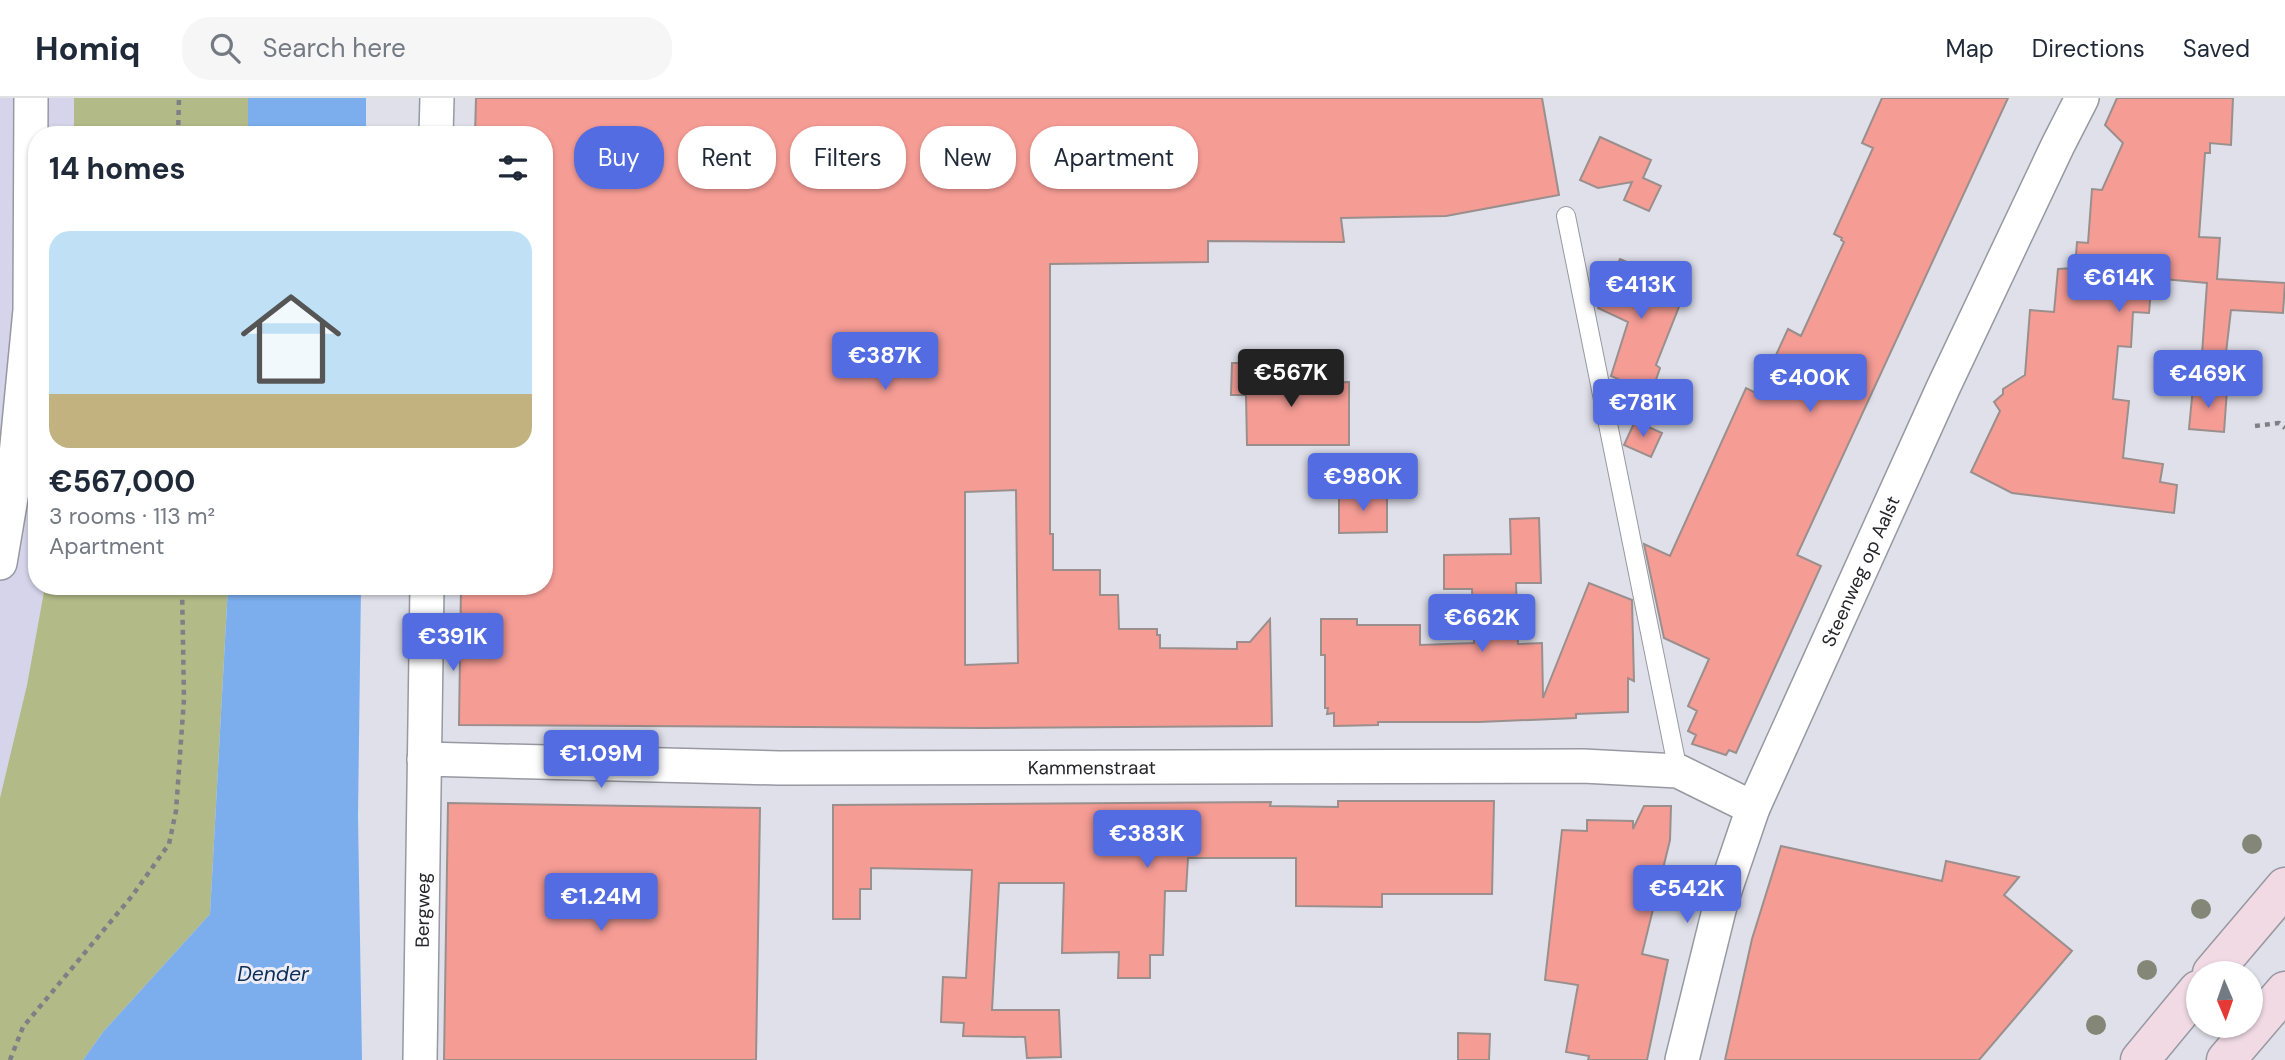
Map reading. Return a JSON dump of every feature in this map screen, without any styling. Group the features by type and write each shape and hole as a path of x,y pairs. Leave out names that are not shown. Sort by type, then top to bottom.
{"main road":[{"path":"2222,961 2285,887"},
{"path":"2226,1060 2285,991"},
{"path":"2140,1060 2186,1004"}],"street":[{"path":"31,98 31,126"},
{"path":"436,126 437,98"},
{"name":"Steenweg op Aalst","path":"1682,1060 1721,902 1753,808 1949,376 2057,145 2082,98"},
{"path":"0,563 13,486 28,331"},
{"name":"Bergweg","path":"420,1060 427,595"},
{"name":"Kammenstraat","path":"424,759 779,768 1583,766 1678,771 1753,808"}],"lane":[{"path":"1566,216 1678,771"}],"path":[{"path":"178,126 179,98"},
{"path":"2255,426 2279,423 2285,428"},
{"path":"10,1060 23,1027 132,896 169,844 176,811 184,699 182,595"}],"shaded area":[{"path":"0,98 74,98 74,126 28,126 28,595 43,595 27,685 0,798"}],"green space":[{"path":"74,98 248,98 248,126 74,126"},
{"path":"43,595 228,595 210,914 103,1032 83,1060 0,1060 0,798 27,685"}],"water":[{"path":"248,98 366,98 366,126 248,126"},
{"name":"Dender","path":"228,595 361,595 358,816 362,1060 83,1060 103,1032 210,914"}],"building":[{"path":"476,98 1542,98 1559,195 1446,216 1341,218 1344,242 1208,241 1208,262 1050,264 1050,534 1053,534 1053,570 1100,570 1100,595 1118,595 1119,629 1157,629 1160,648 1237,649 1237,642 1250,642 1270,619 1272,726 983,728 459,725 461,595 553,595 553,126 475,126","holes":["1016,490 1018,663 965,665 965,492"]},
{"path":"1882,98 2008,98 1797,555 1821,566 1736,753 1729,750 1726,755 1692,744 1696,735 1688,731 1697,711 1688,706 1709,659 1664,638 1644,544 1670,556 1746,388 1758,394 1788,329 1801,336 1844,242 1834,234 1873,148 1862,143"},
{"path":"2117,98 2233,98 2231,145 2210,143 2210,153 2205,153 2199,237 2220,238 2217,279 2285,283 2283,313 2231,310 2224,370 2201,368 2207,283 2152,278 2149,313 2133,312 2131,347 2118,346 2113,399 2129,401 2123,458 2163,464 2160,482 2177,485 2174,513 2012,493 1971,472 2000,411 1994,402 2003,394 2003,389 2025,375 2030,310 2054,312 2058,269 2075,268 2077,242 2088,243 2092,189 2102,190 2123,143 2105,125"},
{"path":"1600,137 1651,160 1643,178 1661,186 1649,211 1624,200 1632,182 1598,188 1580,180"},
{"path":"1620,259 1686,289 1656,365 1660,368 1651,394 1611,376 1628,322 1598,308"},
{"path":"1232,363 1271,363 1271,384 1349,382 1349,445 1247,445 1246,395 1231,395"},
{"path":"2193,387 2227,390 2224,432 2189,429"},
{"path":"1635,421 1662,433 1651,457 1624,445"},
{"path":"1387,493 1387,532 1339,533 1339,494"},
{"path":"1539,518 1541,583 1516,583 1518,644 1542,643 1543,698 1589,583 1632,600 1634,681 1628,678 1628,712 1576,714 1576,718 1378,722 1378,725 1334,726 1334,713 1327,714 1328,708 1325,708 1325,655 1321,655 1321,619 1357,619 1357,625 1420,625 1420,645 1474,643 1472,589 1444,589 1444,555 1511,554 1510,519"},
{"path":"1338,801 1494,801 1492,894 1382,894 1382,907 1296,906 1296,858 1188,858 1186,891 1165,891 1163,955 1150,955 1150,978 1118,978 1119,952 1062,953 1064,883 999,883 992,1010 1059,1010 1061,1057 1027,1058 1025,1037 963,1036 964,1023 941,1022 943,977 966,978 972,870 871,868 871,889 860,889 860,919 833,919 833,805 1271,802 1270,806 1338,807"},
{"path":"448,803 760,808 756,1060 444,1060"},
{"path":"1644,806 1671,806 1670,840 1642,954 1668,960 1647,1060 1588,1060 1589,1056 1566,1052 1578,985 1545,980 1562,830 1587,831 1587,820 1633,821 1633,829"},
{"path":"1781,846 1942,881 1946,861 2019,877 2004,895 2072,951 1979,1060 1725,1060 1752,939"},
{"path":"1458,1033 1490,1034 1489,1060 1458,1060"}]}
